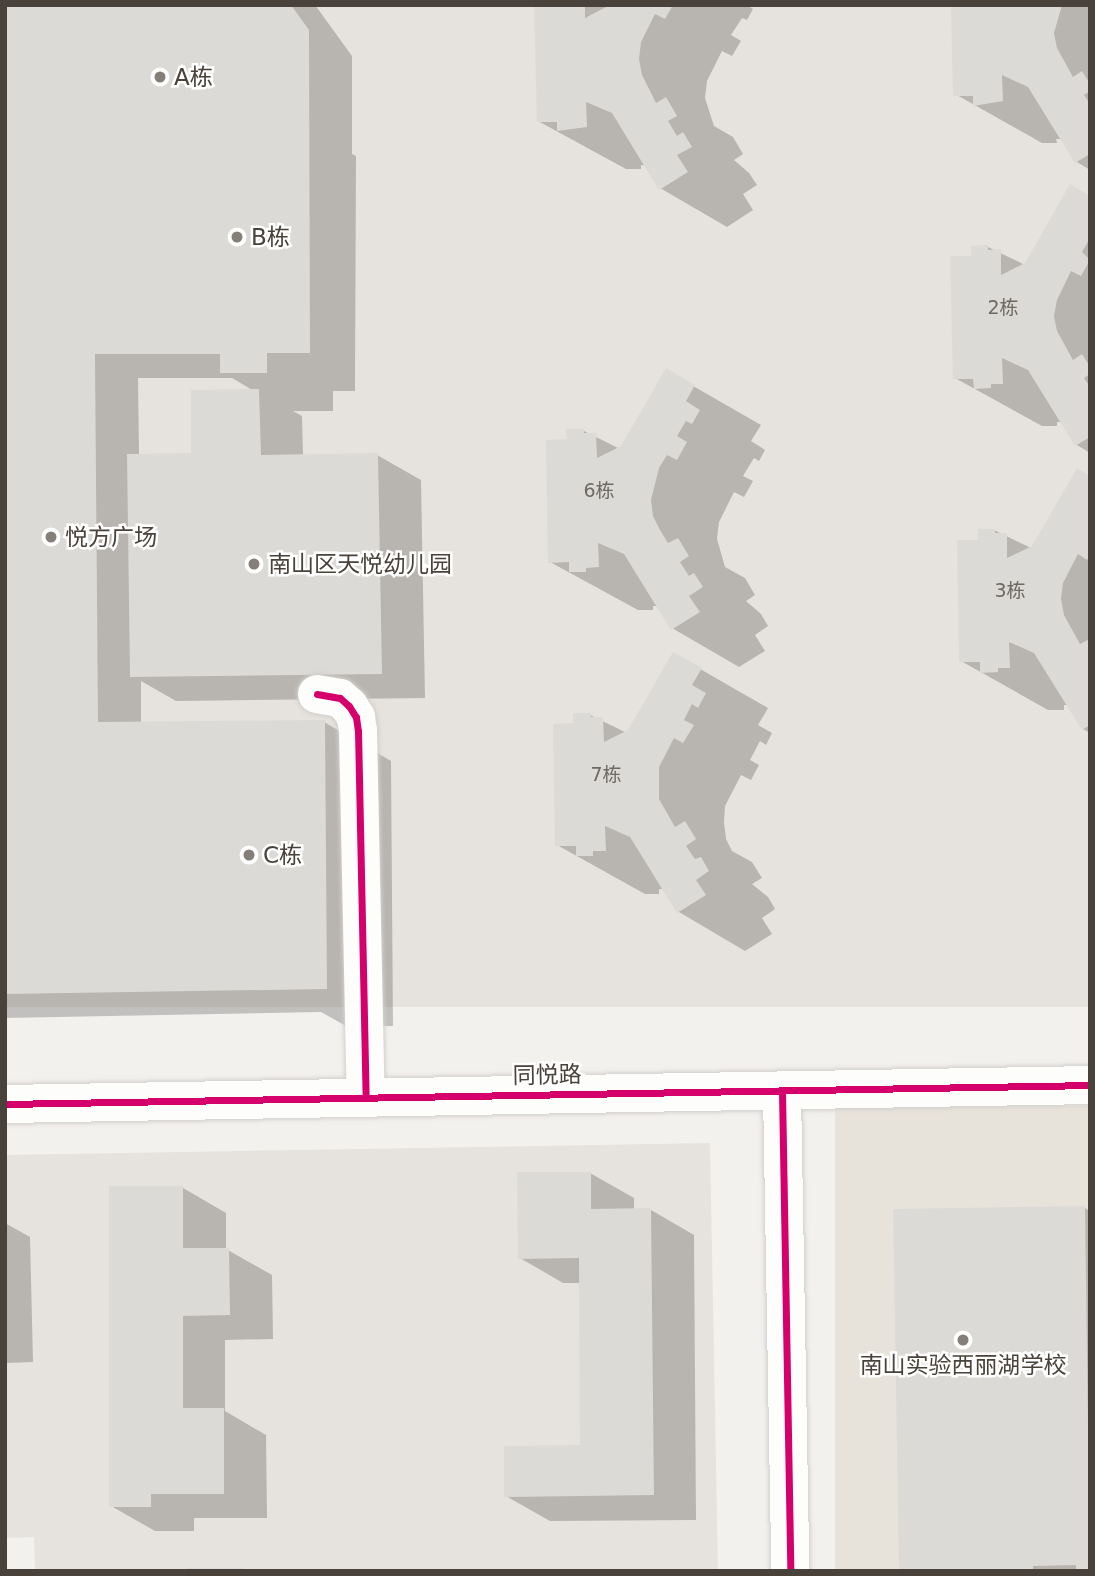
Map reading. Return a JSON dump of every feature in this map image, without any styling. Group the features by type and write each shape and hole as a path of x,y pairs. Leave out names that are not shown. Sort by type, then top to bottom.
{"street":[{"path":"317,694 340,698 349,706 356,717 358,731 366,1098"},
{"name":"同悦路","path":"5,1104 1090,1085"},
{"path":"782,1091 790,1571"}],"shaded area":[{"path":"5,5 1090,5 1090,1007 5,1007"},
{"name":"南山实验西丽湖学校","path":"835,1106 1090,1106 1090,1571 835,1571"},
{"path":"710,1143 718,1571 35,1571 34,1537 5,1538 5,1155"}],"building":[{"name":"悦方广场","path":"5,5 291,5 309,30 310,353 267,353 267,373 220,373 220,354 95,354 98,722 325,720 327,989 5,994"},
{"path":"534,5 585,5 585,18 610,5 673,5 665,19 655,14 641,42 639,59 642,75 656,103 666,97 677,116 668,121 677,136 683,132 692,147 677,155 688,172 659,190 612,113 586,102 587,127 557,131 557,122 537,122"},
{"path":"951,5 1062,5 1054,33 1057,48 1073,77 1082,71 1090,84 1090,91 1084,95 1090,104 1090,154 1075,163 1028,87 1002,75 1003,101 973,106 973,96 953,96"},
{"path":"1070,184 1090,196 1090,238 1082,252 1090,260 1081,276 1071,271 1057,300 1054,316 1057,331 1073,360 1082,354 1090,367 1090,374 1084,378 1090,387 1090,437 1075,446 1028,370 1002,358 1003,384 974,389 973,379 953,379 950,256 971,256 971,246 988,245 988,250 1001,249 1001,275 1025,263"},
{"path":"666,368 695,385 686,401 700,410 692,424 686,421 677,436 687,442 677,460 667,455 659,468 651,500 653,516 660,530 668,543 678,538 689,556 680,562 689,576 694,573 703,587 689,596 700,612 671,630 624,554 598,543 599,567 586,568 586,572 569,572 569,562 548,563 546,440 567,439 566,429 584,429 584,433 596,433 597,458 621,446"},
{"name":"南山区天悦幼儿园","path":"259,389 261,455 378,453 382,674 130,677 127,454 191,453 191,390"},
{"path":"1077,468 1090,476 1090,555 1087,560 1078,554 1063,583 1061,599 1064,615 1080,644 1090,639 1090,725 1082,730 1034,653 1009,642 1010,668 998,668 998,672 980,673 980,662 959,662 957,540 978,540 978,529 995,529 995,533 1007,533 1007,558 1032,546"},
{"path":"673,652 702,668 692,685 706,693 698,708 692,704 684,720 694,725 683,743 674,738 659,767 659,799 675,827 685,821 696,839 686,846 695,859 701,857 709,871 696,880 706,895 677,913 630,837 605,826 606,851 593,851 593,856 576,856 576,846 555,846 553,724 573,723 573,713 591,713 591,717 603,717 604,742 628,730"},
{"path":"517,1172 591,1172 591,1209 651,1208 654,1495 504,1497 504,1446 580,1445 579,1258 518,1259"},
{"path":"109,1186 183,1186 183,1248 229,1248 230,1315 183,1316 183,1408 224,1408 224,1494 151,1494 151,1507 109,1507"},
{"path":"1085,1206 1090,1571 1076,1571 1076,1565 1033,1566 1033,1571 899,1571 893,1209"},
{"path":"186,1568 243,1568 243,1571 186,1571"}],"cycle path":[{"path":"317,694 340,698 349,706 356,717 358,731 366,1098"},
{"path":"5,1104 1090,1085"},
{"path":"782,1091 790,1571"}],"place":[{"name":"A栋","path":"160,77"},
{"name":"B栋","path":"237,237"},
{"name":"悦方广场","path":"51,537"},
{"name":"南山区天悦幼儿园","path":"254,564"},
{"name":"C栋","path":"249,855"},
{"name":"南山实验西丽湖学校","path":"963,1340"}]}
